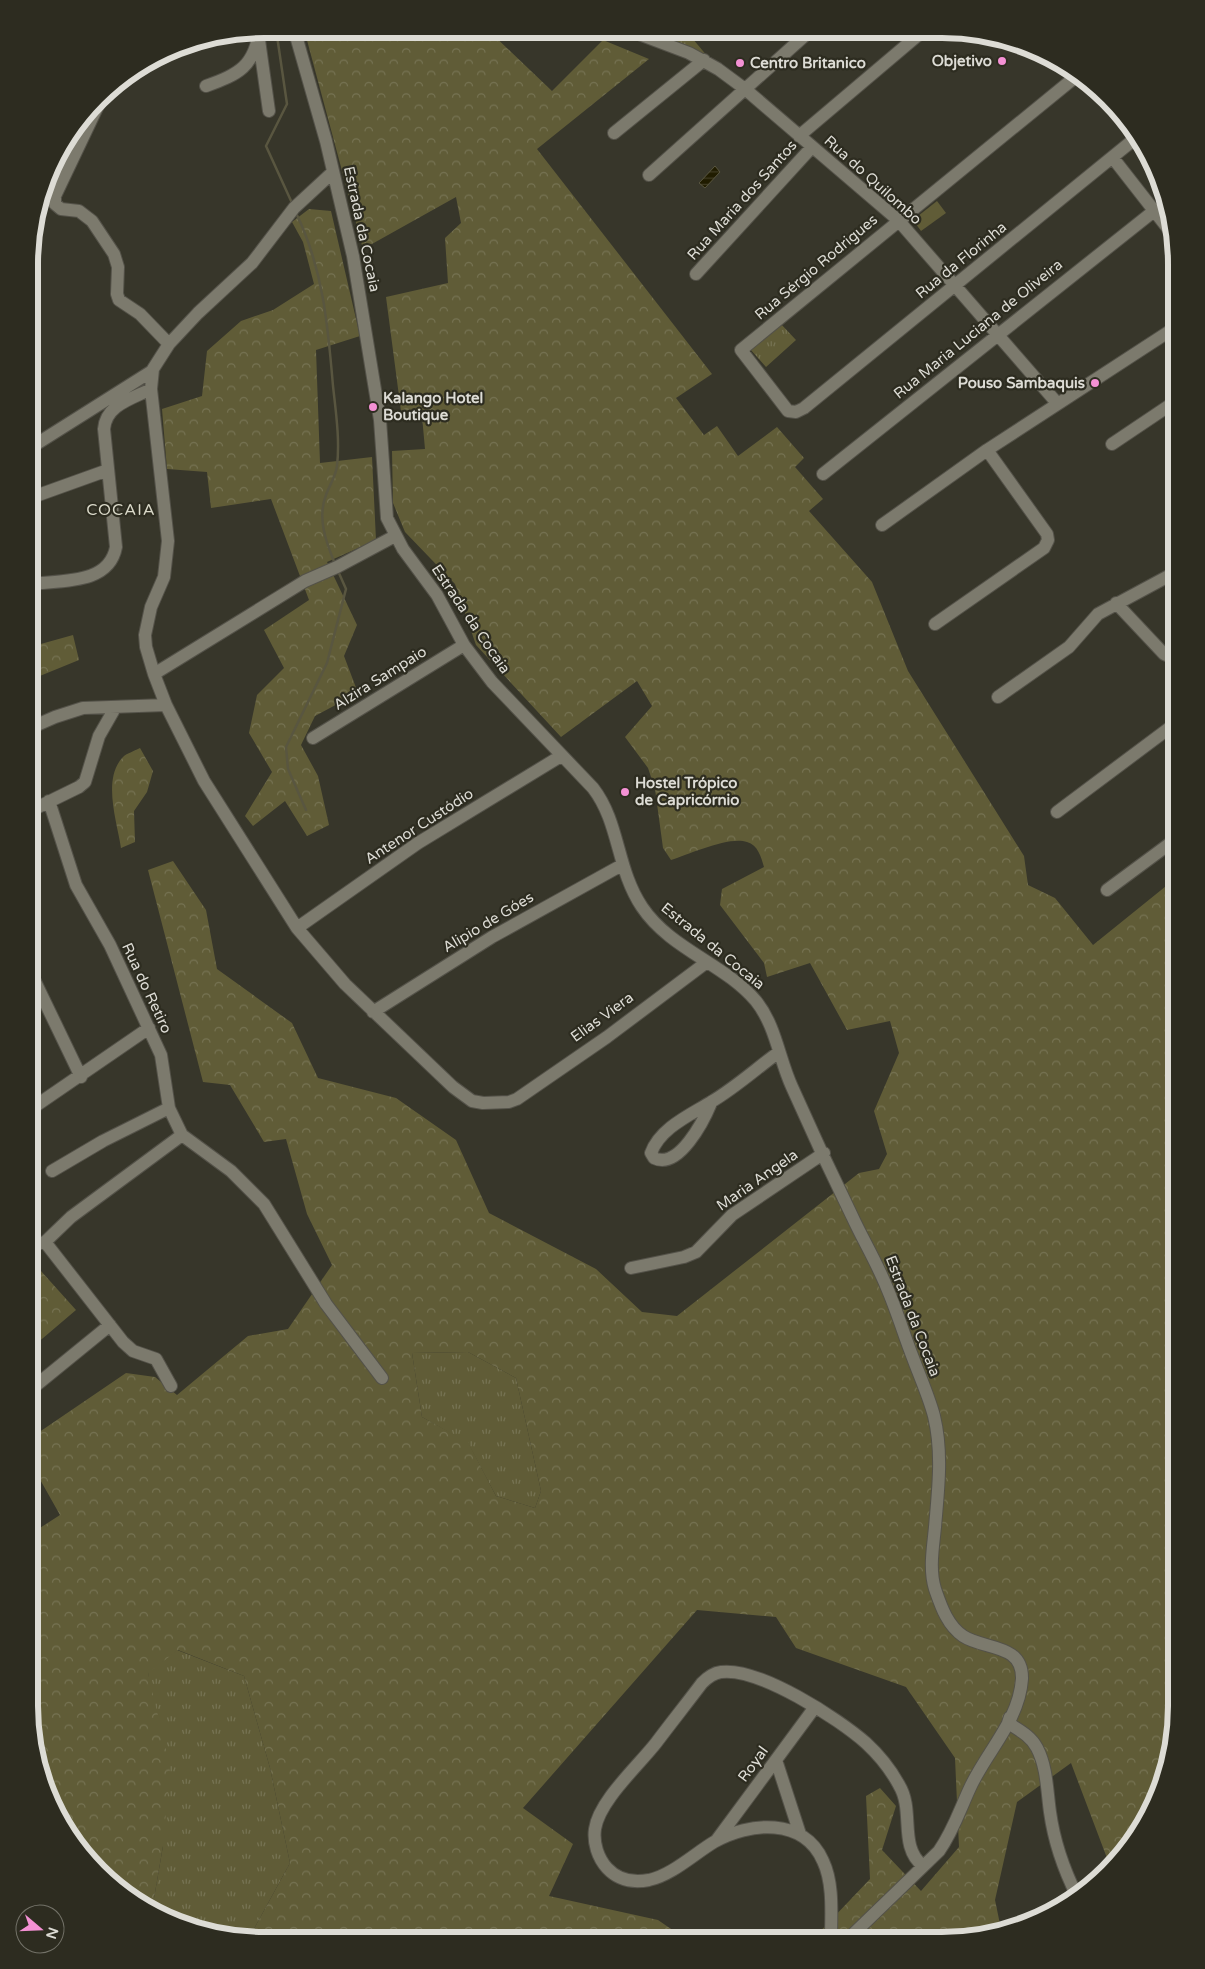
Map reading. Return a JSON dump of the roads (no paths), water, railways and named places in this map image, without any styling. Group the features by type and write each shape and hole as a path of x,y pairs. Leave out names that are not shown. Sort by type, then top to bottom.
{"street":[{"path":"206,86 242,70 248,63 257,38"},
{"path":"260,38 268,111"},
{"name":"Estrada da Cocaia","path":"296,38 333,172 353,256 380,420 387,518 395,536 437,595 464,645 492,682 604,802 611,820 622,865 643,908 657,925 754,999 772,1029 790,1084 887,1288 934,1417 940,1472 932,1571 944,1613 950,1623 962,1635 973,1641 1004,1649 1013,1655 1019,1664 1022,1678 1008,1723 968,1790 950,1834 939,1851 855,1932"},
{"name":"Rua do Quilombo","path":"648,38 704,60 745,89 898,220 1057,404"},
{"path":"649,175 802,38"},
{"path":"800,136 915,38"},
{"path":"614,133 704,60"},
{"name":"Rua Sérgio Rodrigues","path":"804,408 796,412 788,411 741,350 1072,79"},
{"path":"94,114 55,196 55,204 61,209 79,211 92,221 114,254 118,267 117,294 119,300 140,314 169,344"},
{"name":"Rua da Florinha","path":"804,408 1131,142"},
{"name":"Rua Maria dos Santos","path":"696,274 812,147"},
{"path":"1114,158 1164,223"},
{"path":"333,172 294,208 252,263 198,313 169,344 157,360 152,371 151,389 168,541 164,577 147,620 146,647 166,705 204,781 297,928 317,954 373,1012 464,1096 483,1103 509,1102 517,1099 607,1037 707,962"},
{"name":"Rua Maria Luciana de Oliveira","path":"823,474 1154,211"},
{"path":"882,525 987,450 1168,333"},
{"path":"38,443 152,371"},
{"path":"38,583 89,576 101,572 110,565 116,547 104,421 109,412 117,406 151,389"},
{"path":"1112,444 1168,406"},
{"path":"935,624 1044,548 1048,540 987,450"},
{"path":"38,495 108,470"},
{"path":"154,674 305,581 337,567 395,536"},
{"path":"998,697 1069,647 1098,614 1168,576"},
{"path":"1116,603 1164,654 1168,656"},
{"name":"Alzira Sampaio","path":"313,738 464,645"},
{"path":"38,724 83,708 166,705"},
{"path":"38,807 79,787 85,782 100,736 115,708"},
{"path":"1058,812 1168,729"},
{"name":"Antenor Custódio","path":"297,928 418,843 561,756"},
{"name":"Rua do Retiro","path":"49,801 76,885 110,945 161,1056 169,1108 182,1135 231,1171 264,1204 326,1304 382,1378"},
{"path":"1107,890 1168,845"},
{"name":"Alipio de Góes","path":"373,1012 492,937 622,865"},
{"path":"38,988 80,1077"},
{"path":"38,1104 149,1028"},
{"path":"711,1103 705,1118 678,1153 664,1160 654,1158 652,1154 659,1139 695,1110 711,1103 779,1052"},
{"path":"52,1171 110,1137 169,1108"},
{"path":"38,1243 46,1242 78,1212 182,1135"},
{"name":"Maria Angela","path":"631,1268 684,1257 696,1252 732,1215 824,1153"},
{"path":"46,1242 128,1347 159,1363 171,1386"},
{"path":"38,1384 110,1325"},
{"path":"831,1932 829,1883 823,1861 812,1844 800,1834 783,1828 754,1827 716,1841 672,1869 650,1880 630,1881 620,1878 600,1860 595,1842 595,1828 601,1813 702,1683 711,1675 721,1672 732,1672 754,1678 791,1693 815,1707 866,1744 886,1765 900,1786 907,1804 911,1853 923,1866"},
{"name":"Royal","path":"716,1841 815,1707"},
{"path":"1008,1723 1028,1736 1038,1749 1044,1767 1050,1814 1059,1852 1074,1888"},
{"path":"776,1760 800,1834"}],"waterway":[{"path":"277,38 287,104 266,146 292,203"},
{"path":"296,213 305,234 318,276 329,341 338,456 337,466 323,504 322,512 326,539 335,564"},
{"path":"306,810 288,769 286,747 327,663 346,589 338,571"}],"place":[{"name":"Objetivo","path":"1002,61"},
{"name":"Centro Britanico","path":"740,63"},
{"name":"Pouso Sambaquis","path":"1095,383"},
{"name":"Kalango Hotel Boutique","path":"373,407"},
{"name":"Hostel Trópico de Capricórnio","path":"625,792"}],"district":[{"name":"COCAIA","path":"121,509"}]}
